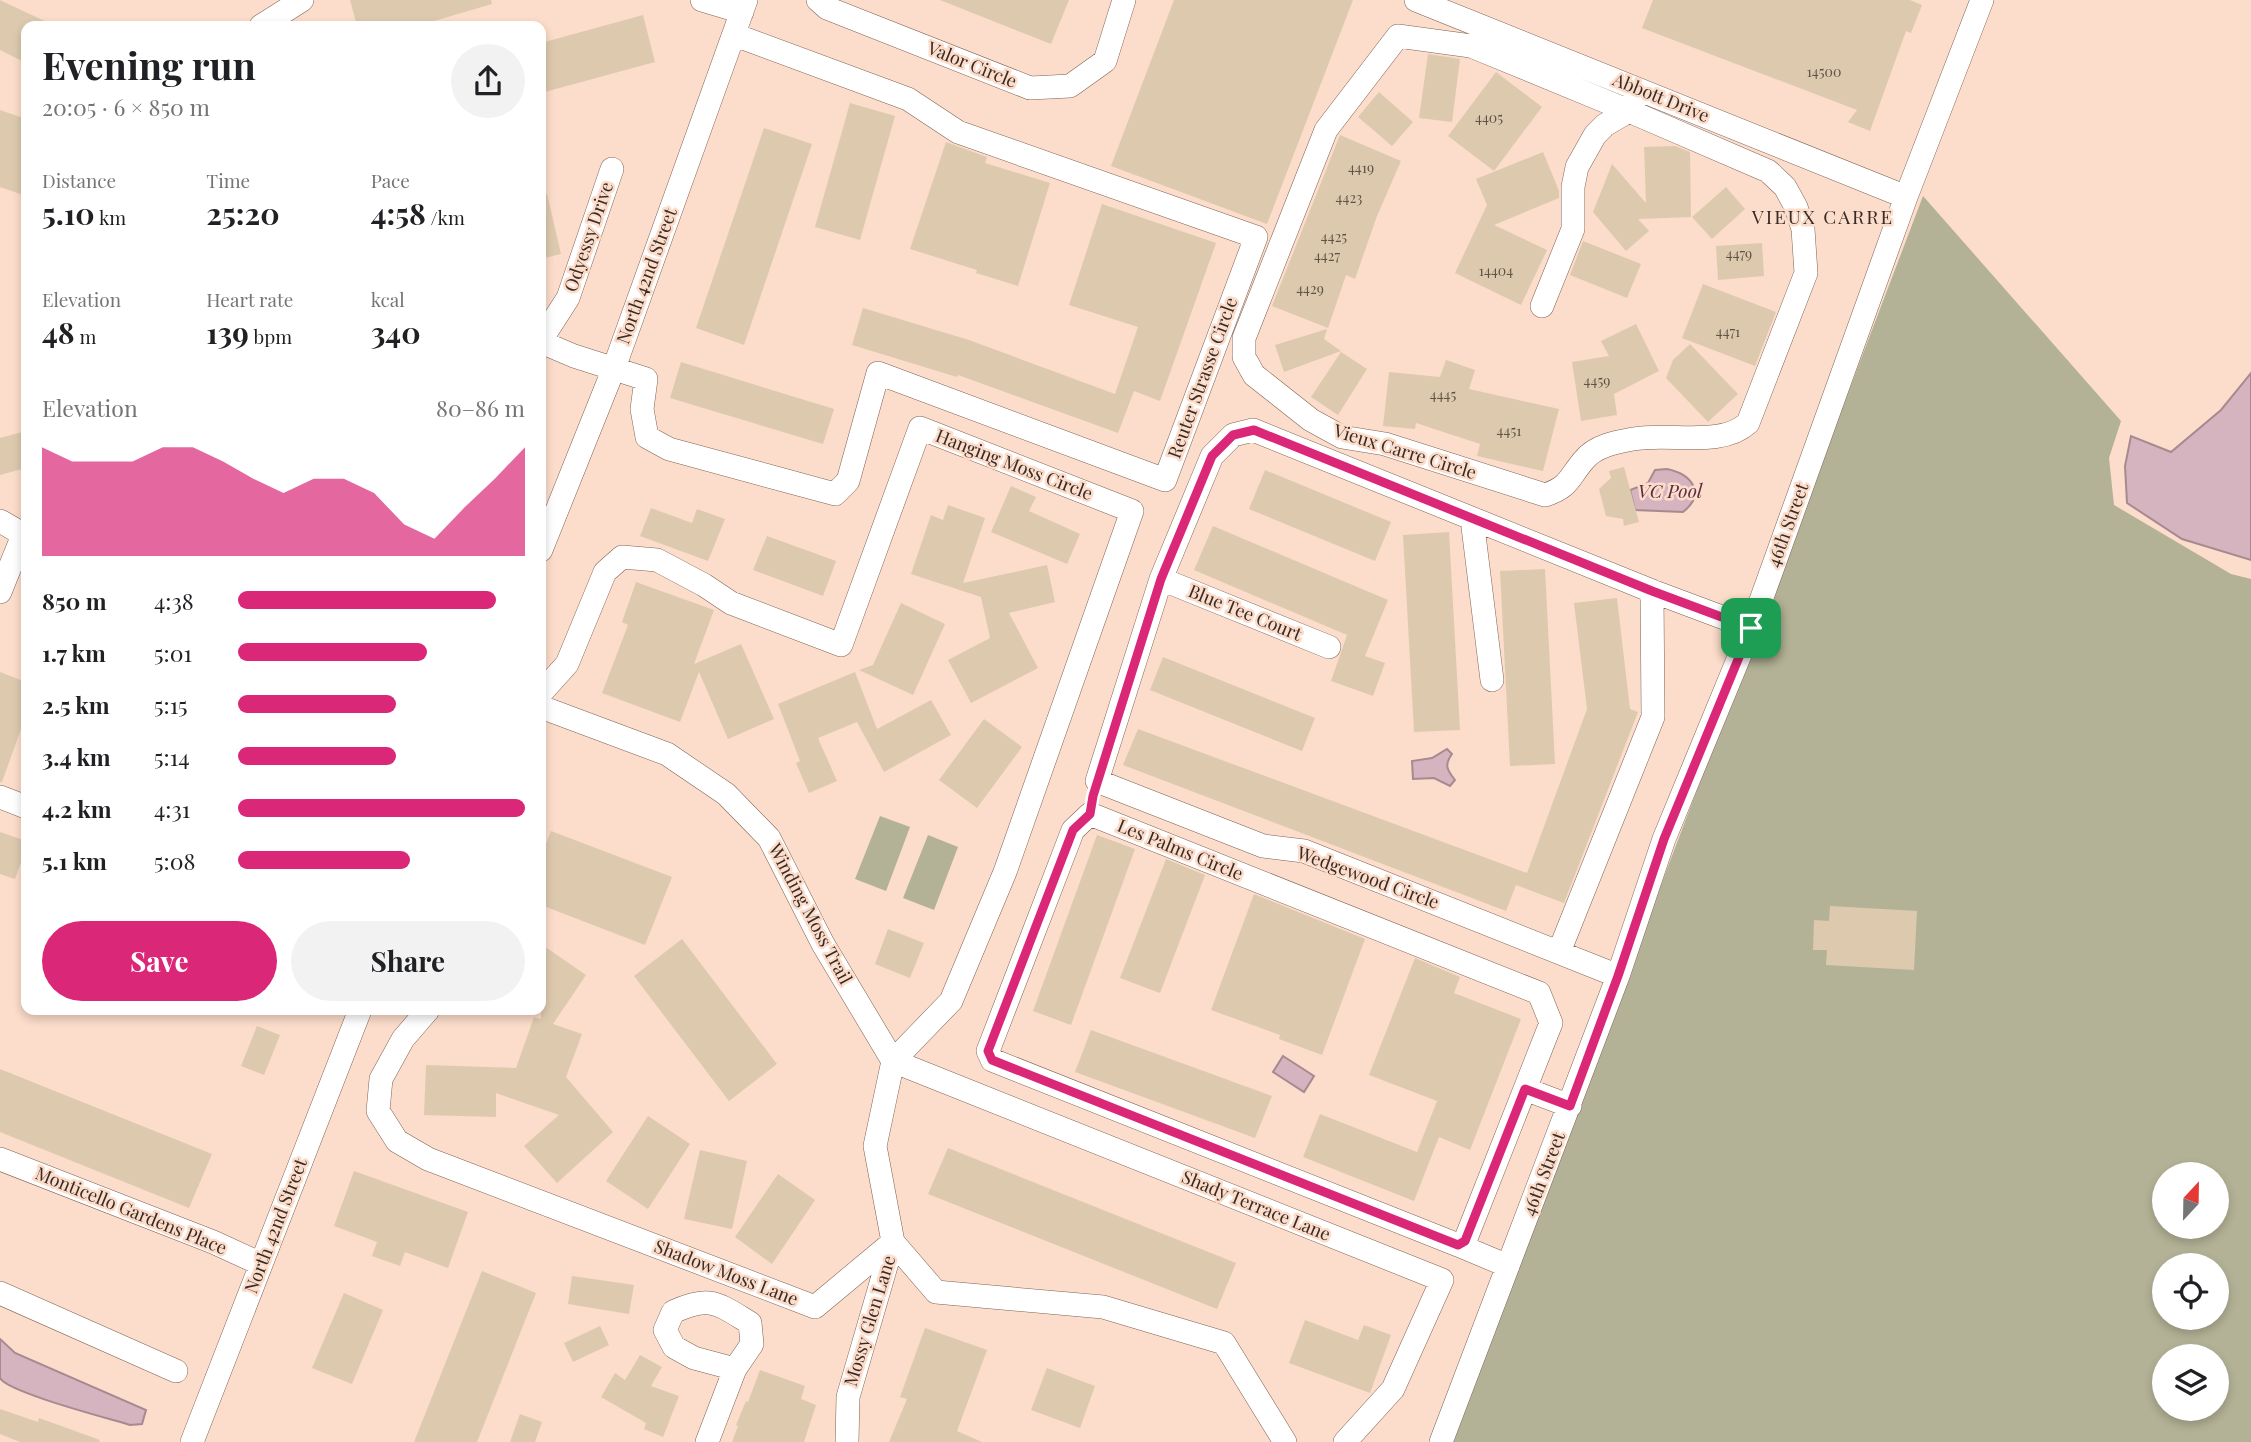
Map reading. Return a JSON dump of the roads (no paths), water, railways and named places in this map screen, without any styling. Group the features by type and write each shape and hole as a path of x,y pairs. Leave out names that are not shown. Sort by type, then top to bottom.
{"street":[{"path":"269,21 302,0"},
{"path":"702,0 744,6"},
{"name":"Valor Circle","path":"818,0 827,8 1030,88 1070,86 1105,61 1124,0"},
{"name":"Abbott Drive","path":"1416,0 1906,197"},
{"name":"46th Street","path":"1441,1442 1570,1106 1618,976 1664,839 1751,628 1906,197 1982,0"},
{"name":"North 42nd Street","path":"546,538 614,368 744,6"},
{"name":"Reuter Strasse Circle","path":"614,368 646,379 642,409 647,437 668,449 835,494 848,481 878,373 1165,480 1256,237 958,132 908,99 735,35"},
{"name":"Vieux Carre Circle","path":"1398,36 1471,46 1629,111 1768,171 1785,187 1796,207 1802,229 1805,273 1748,422 1739,432 1706,437 1659,436 1611,444 1585,457 1570,482 1559,491 1545,495 1385,444 1342,437 1311,420 1254,375 1244,356 1244,338 1325,130 1398,36"},
{"path":"1542,306 1573,229 1573,187 1581,158 1595,135 1605,125 1629,111 1637,88"},
{"name":"Odyessy Drive","path":"546,333 568,298 612,169"},
{"path":"546,343 574,356 614,368"},
{"name":"Hanging Moss Circle","path":"546,687 567,664 605,572 622,557 657,561 704,584 731,603 841,645 920,428 1132,511 1004,872 951,1001 893,1061"},
{"path":"1508,1266 992,1060 988,1051 1073,830 1090,814 1097,781 1161,579 1212,456 1233,435 1254,430 1652,591 1751,628"},
{"path":"1472,519 1492,680"},
{"path":"0,521 21,534"},
{"path":"0,592 21,545"},
{"name":"Blue Tee Court","path":"1161,579 1329,647"},
{"path":"1559,953 1653,717 1652,591"},
{"name":"Winding Moss Trail","path":"546,708 667,754 726,794 769,838 823,944 893,1061"},
{"name":"Wedgewood Circle","path":"1097,781 1263,846 1304,850 1618,976"},
{"path":"0,797 21,805"},
{"name":"Les Palms Circle","path":"1090,814 1539,993 1551,1023 1465,1241 1458,1245"},
{"name":"North 42nd Street","path":"192,1442 358,1015"},
{"name":"Shadow Moss Lane","path":"424,1015 403,1039 382,1079 378,1111 397,1141 428,1159 815,1307 893,1242"},
{"path":"893,1061 875,1146 893,1242 936,1292 1103,1307 1224,1343 1285,1442"},
{"name":"Shady Terrace Lane","path":"893,1061 1442,1280 1393,1390 1345,1442"},
{"path":"1525,1089 1570,1106"},
{"name":"Monticello Gardens Place","path":"0,1159 261,1264"},
{"name":"Mossy Glen Lane","path":"847,1442 848,1397 893,1242"},
{"path":"0,1293 168,1368"},
{"path":"707,1442 734,1369"}],"water":[{"path":"2251,373 2251,560 2182,539 2127,503 2125,466 2131,436 2171,452 2221,410"},
{"name":"VC Pool","path":"1667,469 1683,475 1693,485 1694,498 1690,505 1683,512 1635,510 1630,490 1648,483 1655,470"},
{"path":"1447,749 1452,754 1448,767 1455,780 1450,786 1434,778 1413,779 1412,761 1432,758"},
{"path":"1283,1056 1314,1076 1304,1092 1273,1072"},
{"path":"0,1339 15,1353 146,1410 142,1424 130,1425 82,1411 7,1384 0,1378"}],"district":[{"name":"VIEUX CARRE","path":"1823,217"}]}
